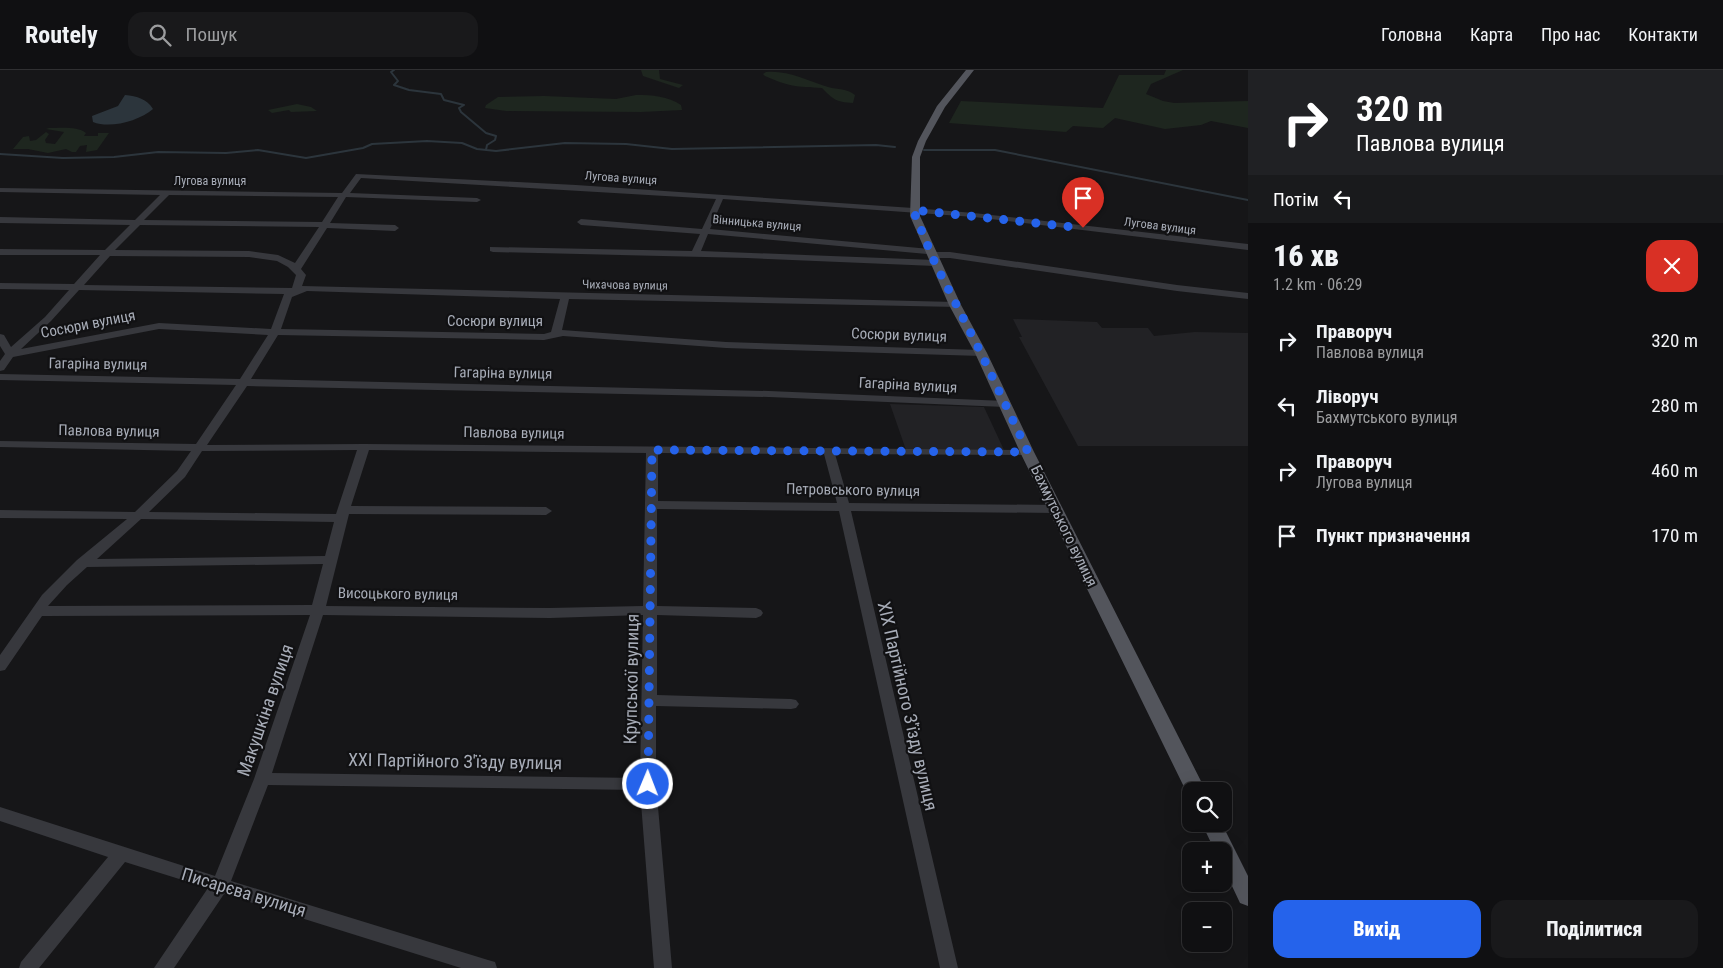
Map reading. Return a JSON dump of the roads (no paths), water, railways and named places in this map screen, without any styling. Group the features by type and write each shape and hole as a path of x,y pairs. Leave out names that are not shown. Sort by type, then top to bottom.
{"main road":[{"name":"Бахмутського вулиця","path":"970,70 941,106 922,141 916,157 913,210 954,305 981,353 1192,782"},
{"path":"1216,832 1248,897"}],"street":[{"name":"Лугова вулиця","path":"0,190 344,195 359,176 576,186 974,215 1248,248"},
{"path":"0,368 10,354 48,319 167,192"},
{"path":"296,269 344,195 477,200"},
{"path":"695,254 721,196"},
{"path":"0,220 323,225 396,228"},
{"name":"Вінницька вулиця","path":"581,222 706,232 932,257"},
{"path":"492,249 695,254 932,257 950,255 1168,287 1248,296"},
{"path":"0,252 249,254 291,262 301,275 296,291 288,295 275,332 244,382 181,474 139,515 62,582 39,610 0,666"},
{"name":"Чихачова вулиця","path":"0,286 296,291 307,288 954,305"},
{"path":"556,334 565,296"},
{"name":"Сосюри вулиця","path":"10,354 65,346 159,326 275,332 544,337 563,333 726,345 981,353"},
{"path":"0,337 10,354"},
{"name":"Гагаріна вулиця","path":"0,378 770,394 1005,404"},
{"name":"Павлова вулиця","path":"0,444 200,448 364,447 1028,452"},
{"name":"Макушкіна вулиця","path":"162,968 221,884 262,779 318,610 330,560 364,447"},
{"name":"Крупської вулиця","path":"652,450 648,784 663,968"},
{"name":"XIX Партійного З'їзду вулиця","path":"829,452 844,506 949,968"},
{"name":"Петровського вулиця","path":"651,505 1056,509"},
{"path":"0,514 343,514 546,511"},
{"path":"82,564 330,560"},
{"name":"Висоцького вулиця","path":"39,610 318,610 550,613 650,610 756,614"},
{"path":"650,700 791,704"},
{"name":"XXI Партійного З'їзду вулиця","path":"262,779 648,784"},
{"name":"Писарєва вулиця","path":"0,814 121,854 488,968"},
{"path":"28,968 121,854"}],"waterway":[{"path":"394,70 391,72 398,81 394,85 409,90 441,94 444,100 464,105 459,108 461,112 486,133 496,136 495,140 487,145 486,150"},
{"path":"0,154 63,158 114,157 158,152 226,153 258,150 306,158 363,148 372,144 427,141 462,143 477,149 486,150"},
{"path":"486,150 496,151 565,143 626,144 672,149 876,145 895,147"},
{"path":"924,150 995,150 1248,200"}]}
